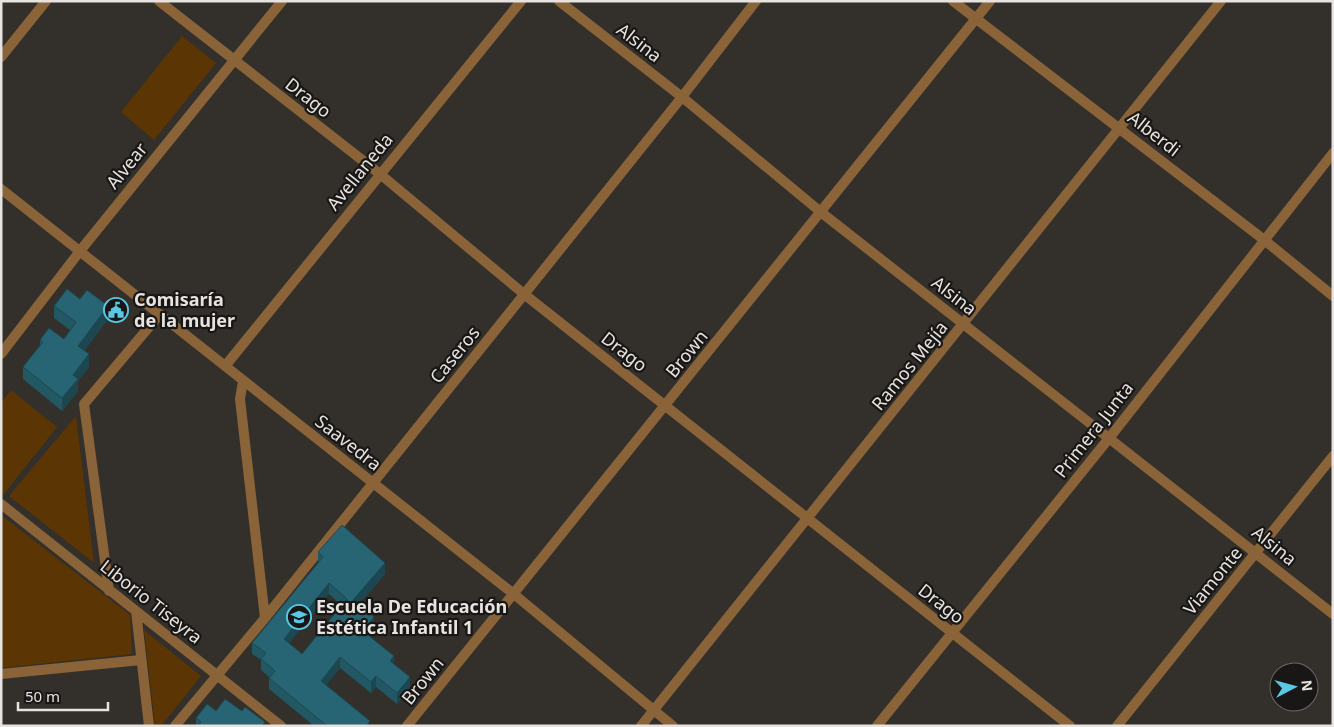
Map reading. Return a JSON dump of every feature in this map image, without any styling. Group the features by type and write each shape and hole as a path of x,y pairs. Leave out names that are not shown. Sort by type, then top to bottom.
{"street":[{"path":"1,57 46,1"},
{"name":"Drago","path":"159,1 233,61 380,174 524,294 1070,726"},
{"name":"Alvear","path":"1,354 80,251 282,1"},
{"name":"Avellaneda","path":"226,365 521,1"},
{"name":"Alsina","path":"559,1 682,97 822,213 1110,437 1333,614"},
{"name":"Caseros","path":"175,726 216,674 265,618 682,97 756,1"},
{"name":"Alberdi","path":"953,1 975,20 1263,239 1333,296"},
{"name":"Brown","path":"408,726 822,213 990,1"},
{"name":"Ramos Mejía","path":"641,726 964,325 1221,1"},
{"name":"Primera Junta","path":"877,726 1110,437 1263,239 1333,153"},
{"name":"Saavedra","path":"1,189 515,595 673,726"},
{"path":"109,591 84,404 160,314"},
{"path":"243,380 240,398 265,618"},
{"name":"Viamonte","path":"1117,726 1333,456"},
{"name":"Liborio Tiseyra","path":"1,504 281,726"},
{"path":"136,610 149,726"},
{"path":"1,674 141,660"}],"shaded area":[{"path":"182,36 216,63 154,140 121,112"},
{"path":"11,390 57,427 4,494 1,492 1,403"},
{"path":"76,416 94,563 9,496"},
{"path":"1,515 130,615 132,654 1,668"},
{"path":"144,630 201,676 161,726 155,726"}],"building":[{"path":"67,289 80,299 87,290 108,306 78,346 89,354 73,375 78,379 62,398 23,367 43,342 40,340 49,328 64,339 76,322 54,306"},
{"path":"342,525 385,563 353,600 374,617 363,631 394,656 390,661 410,677 397,693 376,676 371,682 340,657 321,681 370,721 366,726 327,726 269,678 275,671 261,659 266,653 252,643 323,557 318,552","holes":["329,583 347,599 302,654 284,639"]},
{"path":"225,699 242,711 245,707 265,722 262,726 198,726 201,722 196,718 207,704 216,711"}],"place":[{"name":"Comisaría de la mujer","path":"116,310"},
{"name":"Escuela De Educación Estética Infantil 1","path":"299,617"}]}
